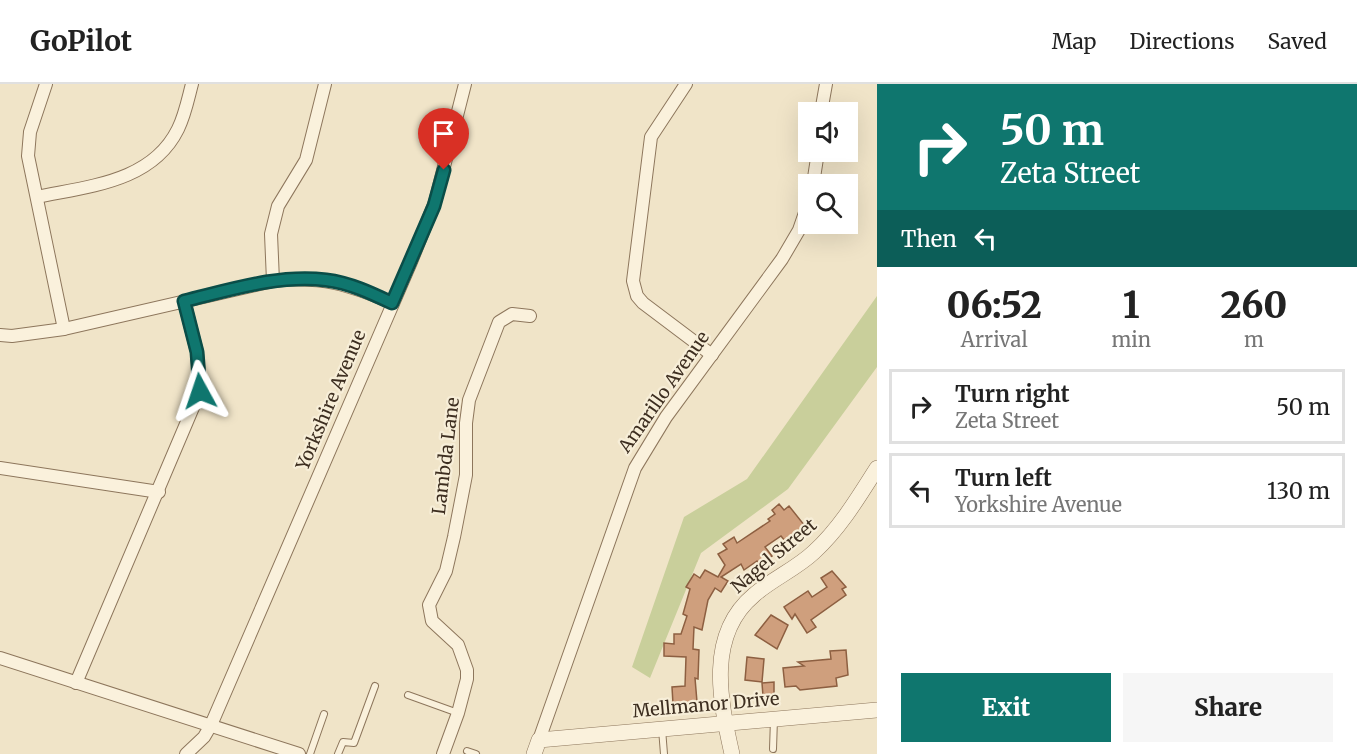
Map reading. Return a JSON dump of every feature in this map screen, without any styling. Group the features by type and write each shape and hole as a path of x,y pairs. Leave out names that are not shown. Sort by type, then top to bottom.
{"street":[{"path":"46,84 30,132 28,156 64,329"},
{"path":"37,197 119,179 149,164 166,148 179,128 192,84"},
{"path":"273,281 271,234 278,206 306,160 325,84"},
{"name":"Yorkshire Avenue","path":"186,754 204,737 211,725 435,202 465,84"},
{"path":"686,84 651,137 633,281 637,296 643,303 712,355"},
{"path":"822,102 823,85"},
{"name":"Amarillo Avenue","path":"536,747 634,468 666,417 782,259 798,231"},
{"path":"0,335 12,336 64,329 273,281 301,278 327,280 355,287 392,303"},
{"path":"76,683 200,391 197,352 184,301"},
{"name":"Lambda Lane","path":"443,754 467,679 465,661 452,638 432,621 429,605 446,571 454,537 466,475 466,423 469,400 499,322 512,314 530,316"},
{"path":"0,468 159,492"},
{"name":"Nagel Street","path":"732,754 725,723 721,656 733,620 756,593 801,564 825,540 848,514 877,468"},
{"path":"0,658 299,754"},
{"name":"Mellmanor Drive","path":"536,747 662,729 877,710"}],"lane":[{"path":"338,754 343,742 354,743 375,686"},
{"path":"408,695 458,713"},
{"path":"310,754 324,714"},
{"path":"773,749 774,719"},
{"path":"662,729 664,754"},
{"path":"467,751 476,754"}],"green space":[{"path":"877,296 877,367 788,489 701,553 650,678 632,667 684,517 747,479"}],"building":[{"path":"779,504 784,510 789,506 805,526 785,541 781,536 765,547 772,556 759,564 757,561 744,570 741,564 721,577 728,581 721,592 715,588 708,600 702,630 694,627 693,649 699,650 698,679 695,678 697,702 673,704 672,687 685,686 686,657 664,656 664,643 674,644 674,634 681,634 687,616 683,614 690,589 686,587 694,574 700,578 705,570 718,577 725,565 718,554 727,549 723,544 734,537 737,543 770,521 768,519 775,514 772,510"},
{"path":"832,571 846,587 842,589 846,595 811,620 816,627 807,633 795,614 792,619 784,607 808,591 812,597 827,587 821,578"},
{"path":"771,615 788,625 777,649 755,635"},
{"path":"846,650 848,675 836,678 837,686 800,690 796,686 785,687 783,668 804,666 798,662 831,659 830,651"},
{"path":"747,657 764,659 762,682 745,680"},
{"path":"774,682 774,695 763,696 762,683"}],"route":[{"path":"200,391 197,352 184,301 273,281 301,278 327,280 355,287 392,303 434,206 444,170"}]}
